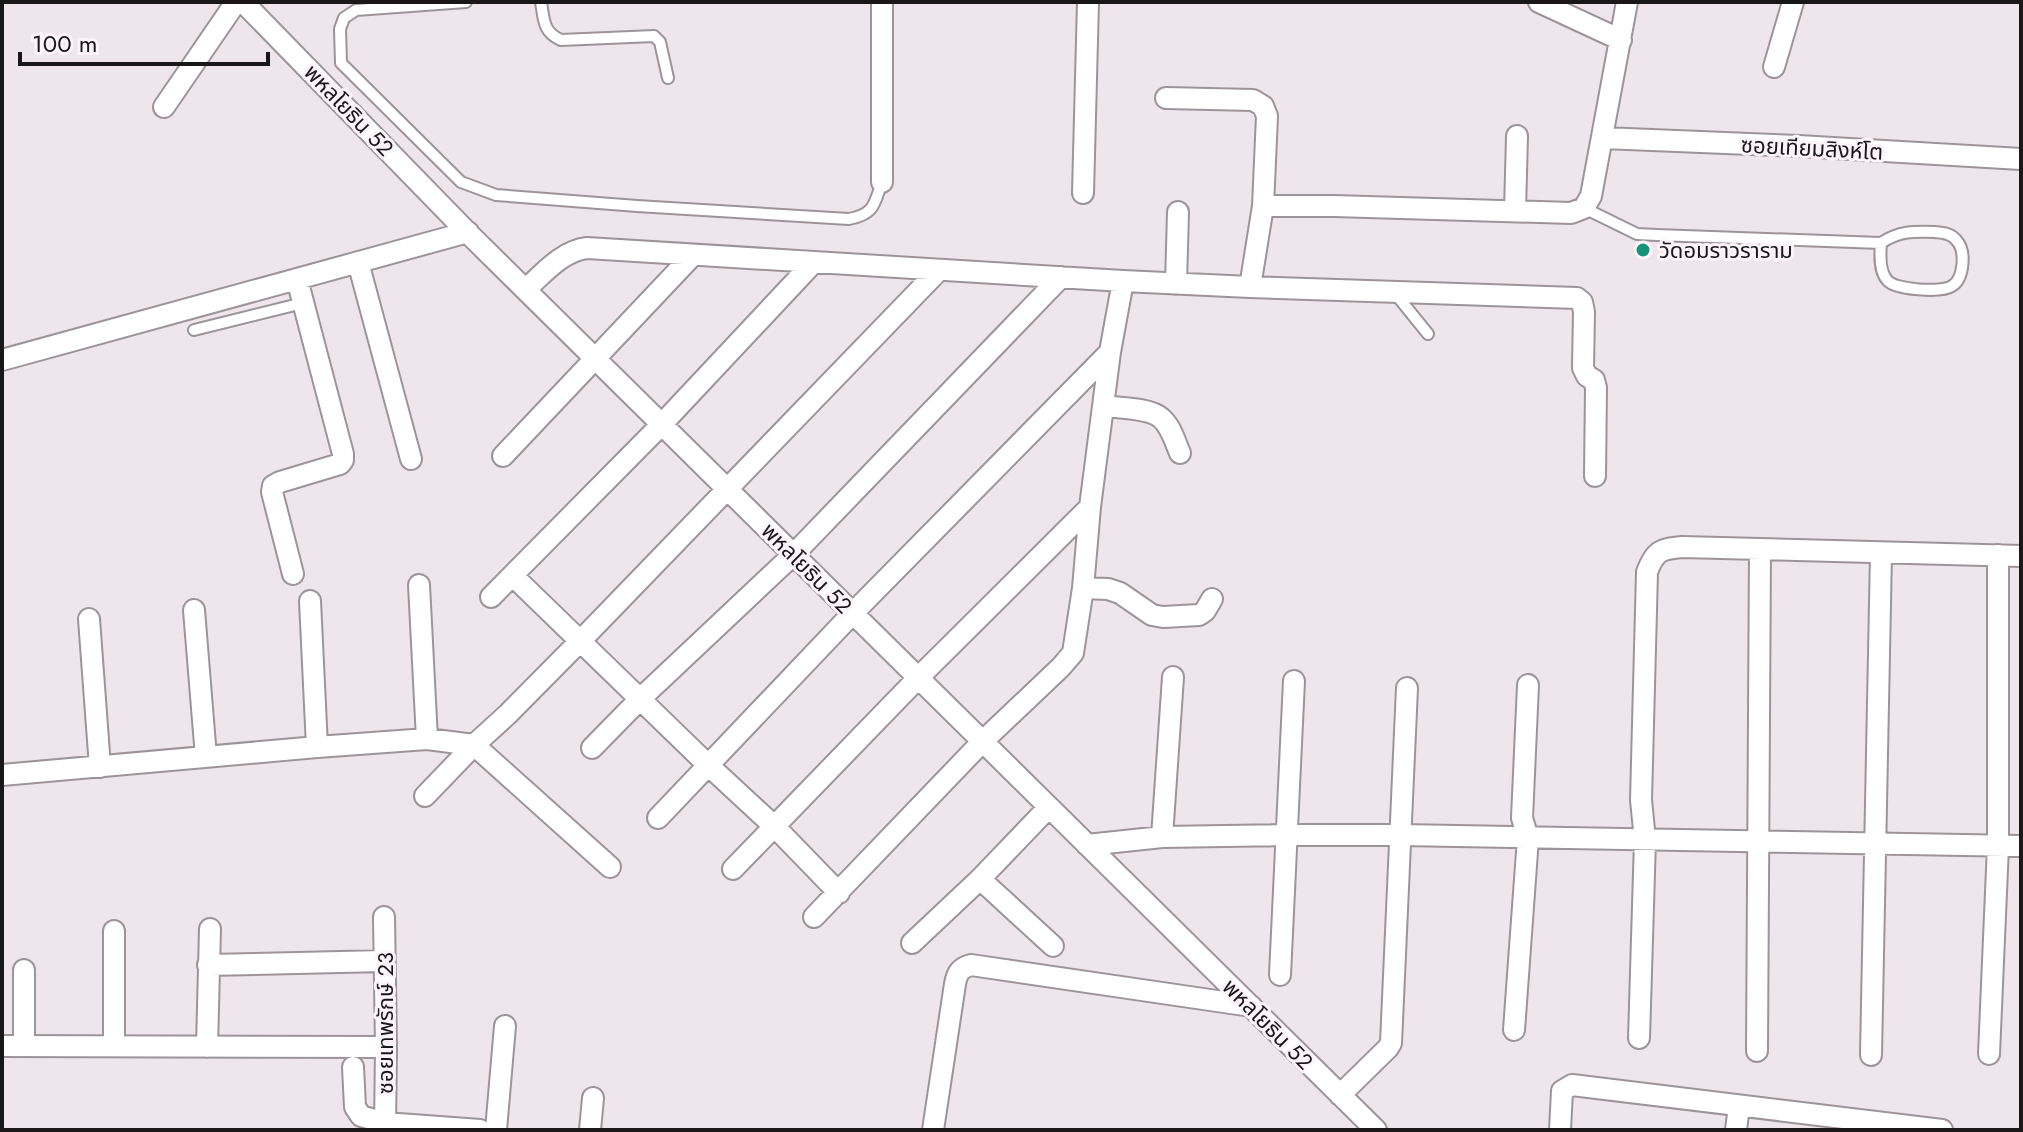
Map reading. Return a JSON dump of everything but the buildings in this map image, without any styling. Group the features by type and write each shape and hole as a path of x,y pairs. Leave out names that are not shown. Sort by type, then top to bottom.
{"street":[{"path":"164,107 236,2"},
{"name":"พหลโยธิน 52","path":"243,2 468,232 1376,1130"},
{"path":"882,2 882,182"},
{"path":"1083,193 1088,2"},
{"path":"1539,2 1621,40"},
{"path":"1263,206 1571,213 1584,208 1591,196 1627,2"},
{"path":"1774,67 1793,2"},
{"path":"1166,98 1253,100 1263,106 1267,116 1263,206 1250,287"},
{"path":"1515,211 1517,136"},
{"name":"ซอยเทียมสิงห์โต","path":"1603,138 2021,159"},
{"path":"1176,284 1178,212"},
{"path":"2,360 468,232"},
{"path":"526,289 567,254 587,248 1176,284 1577,298 1582,302 1584,312 1583,368 1587,376 1594,380 1596,388 1595,476"},
{"path":"503,456 693,255"},
{"path":"358,262 411,459"},
{"path":"491,597 662,424 813,263"},
{"path":"425,796 581,640 939,270"},
{"path":"592,748 794,554 1061,277"},
{"path":"293,574 273,486 340,464 343,454 297,279"},
{"path":"814,917 983,741 1073,653 1110,352 1123,281"},
{"path":"658,818 852,614 1110,352"},
{"path":"1103,406 1150,412 1160,417 1168,426 1180,453"},
{"path":"733,869 1090,507"},
{"path":"1639,1038 1645,840 1641,800 1647,572 1653,557 1664,549 1682,547 2021,556"},
{"path":"1757,1051 1760,550"},
{"path":"1871,1055 1881,553"},
{"path":"1989,1054 1998,846 1998,555"},
{"path":"513,576 775,827 839,893"},
{"path":"419,585 427,739"},
{"path":"1083,588 1120,593 1152,615 1163,617 1199,615 1212,599"},
{"path":"310,601 317,747"},
{"path":"194,610 206,757"},
{"path":"89,619 100,767"},
{"path":"1162,837 1173,677"},
{"path":"1280,975 1294,681"},
{"path":"1514,1030 1528,838 1522,818 1528,685"},
{"path":"1340,1095 1391,1043 1407,688"},
{"path":"2,775 427,739 474,745 610,867"},
{"path":"912,943 980,879 1049,807"},
{"path":"1087,845 1162,837 1401,835 2021,846"},
{"path":"980,879 1053,946"},
{"name":"ซอยเทพรักษ์ 23","path":"384,917 385,1127"},
{"path":"207,1047 210,929"},
{"path":"114,931 114,1046"},
{"path":"208,965 384,961"},
{"path":"933,1130 955,984 957,975 965,967 971,965 1251,1006"},
{"path":"24,970 24,1046"},
{"path":"496,1130 505,1026"},
{"path":"2,1046 386,1047"},
{"path":"353,1067 355,1107 366,1119 385,1127 480,1130"},
{"path":"1560,1130 1562,1091 1572,1085 1851,1124 1942,1130"},
{"path":"590,1130 593,1098"},
{"path":"1736,1130 1739,1106"}],"lane":[{"path":"466,2 356,10 344,18 340,29 341,63 461,182 496,195 849,219 864,216 874,206 882,182"},
{"path":"541,2 546,28 561,40 654,36 660,42 668,78"},
{"path":"1584,208 1637,234 1881,243 1893,235 1912,231 1948,233 1958,242 1962,253 1956,284 1938,290 1896,286 1887,281 1884,274 1881,243"},
{"path":"1394,292 1428,334"},
{"path":"194,330 303,303"}],"place":[{"name":"วัดอมราวราราม","path":"1643,250"}]}
